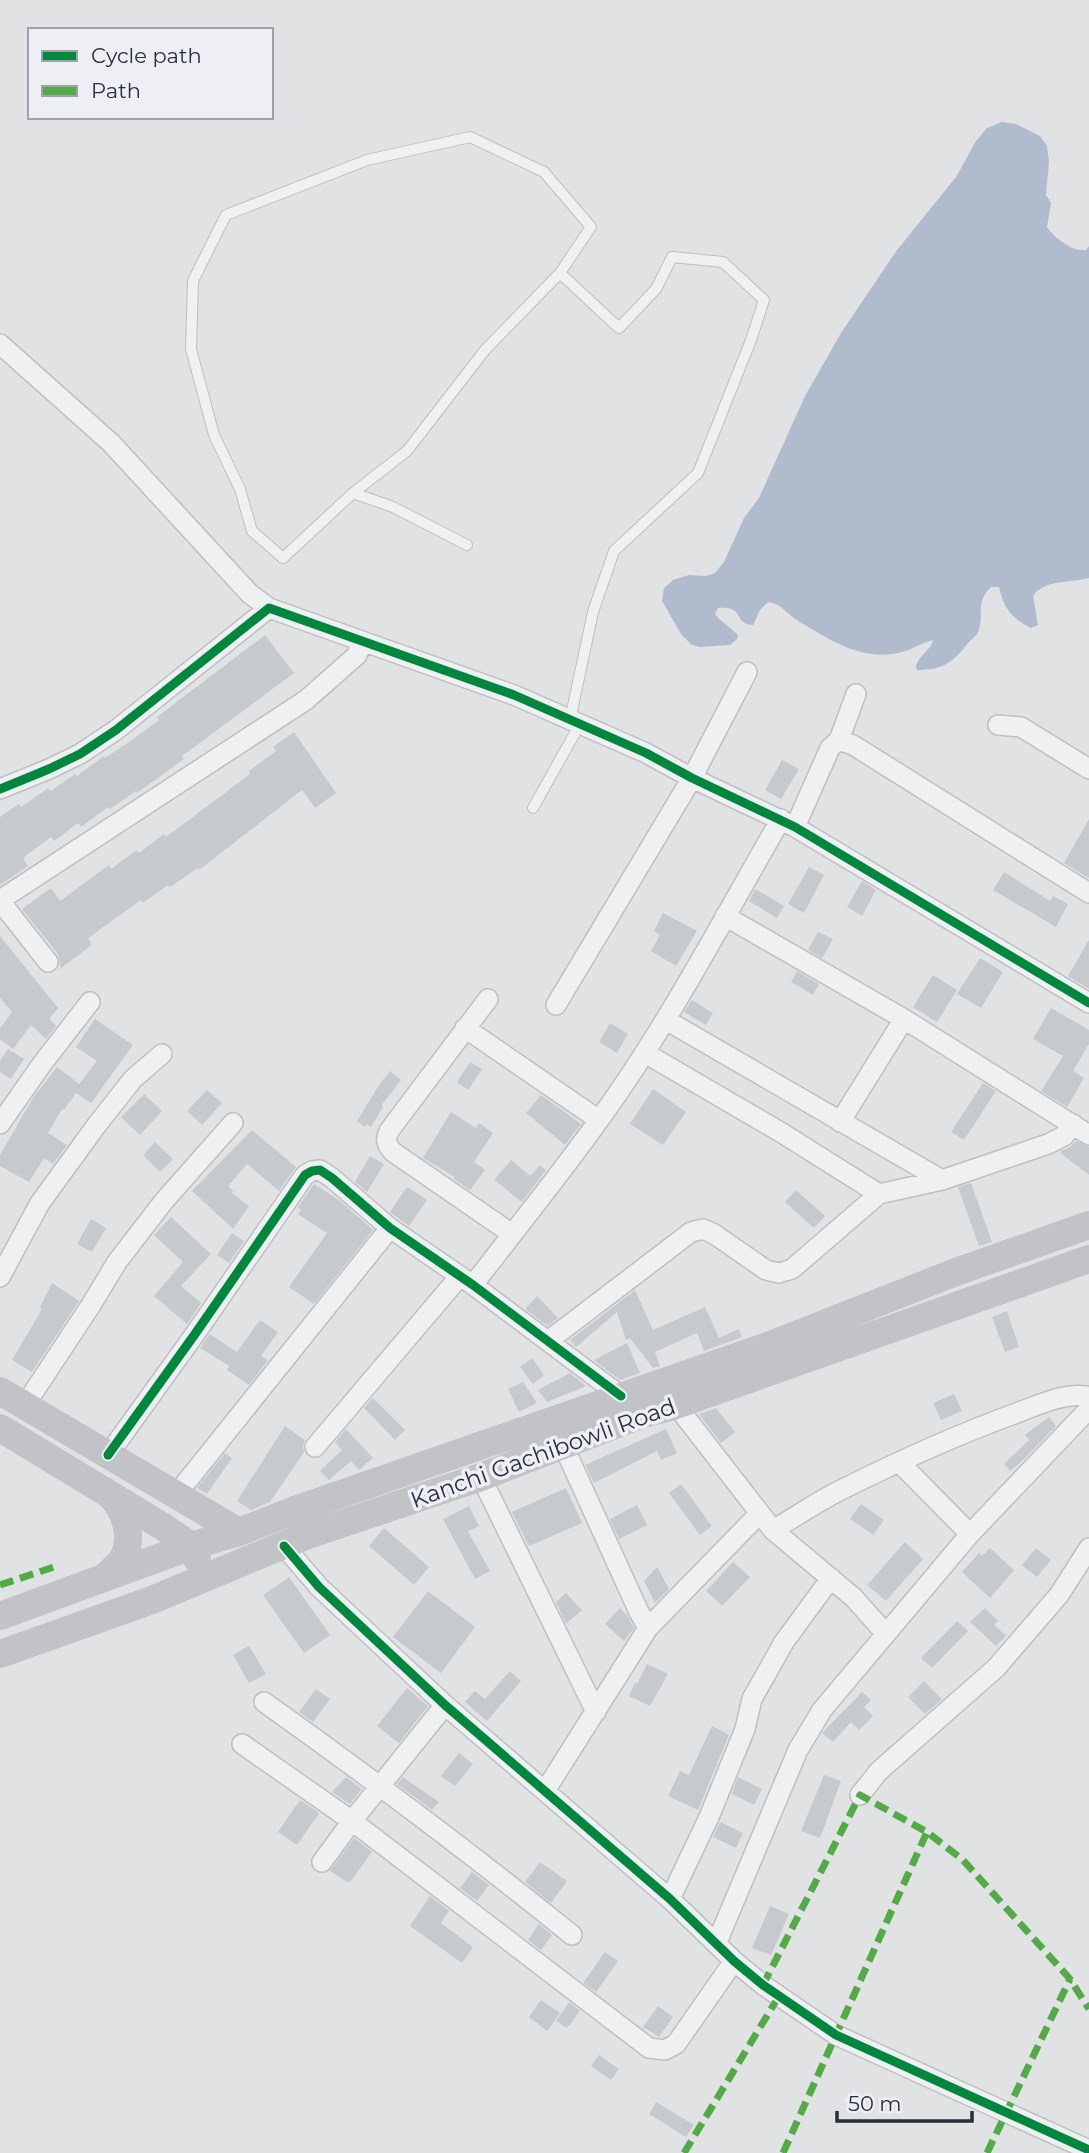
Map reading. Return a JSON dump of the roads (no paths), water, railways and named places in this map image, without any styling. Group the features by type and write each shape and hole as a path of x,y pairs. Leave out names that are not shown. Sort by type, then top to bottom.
{"main road":[{"name":"Kanchi Gachibowli Road","path":"0,1616 191,1546 239,1532 295,1510 765,1347 956,1272 1089,1224"},
{"name":"Kanchi Gachibowli Road","path":"0,1654 152,1600 294,1541 481,1477 643,1414 676,1405 1089,1259"},
{"path":"0,1391 239,1532"},
{"path":"0,1428 105,1490 191,1546 204,1577"},
{"path":"105,1490 116,1501 125,1518 128,1540 123,1559 105,1577"},
{"path":"294,1541 295,1510"}],"street":[{"path":"0,344 111,443 250,594 269,608 514,695 646,753 788,823 1089,1003"},
{"path":"0,789 80,754 116,730 269,608"},
{"path":"48,962 0,901 306,700 357,655 362,641"},
{"path":"556,1005 692,778 747,672"},
{"path":"315,1447 466,1280 512,1234 599,1120 666,1020 725,916 788,823 830,748 839,740 856,694"},
{"path":"998,724 1021,727 1089,769"},
{"path":"839,740 853,745 1089,893"},
{"path":"725,916 904,1019 1081,1129"},
{"path":"488,999 389,1131 386,1139 387,1145 512,1234"},
{"path":"0,1124 90,1002"},
{"path":"840,1122 904,1019"},
{"path":"666,1020 942,1180"},
{"path":"466,1028 599,1120"},
{"path":"645,1052 879,1194"},
{"path":"0,1277 40,1203 133,1079 162,1054"},
{"path":"25,1405 117,1262 164,1200 233,1123"},
{"path":"548,1341 691,1232 703,1229 714,1234 766,1270 779,1273 792,1269 879,1194 942,1180 1048,1144 1081,1129"},
{"path":"108,1455 306,1175 320,1170 390,1228 466,1280 621,1396"},
{"path":"176,1495 390,1228"},
{"path":"717,1942 798,1750 822,1710 970,1535 1087,1411 1089,1403 1086,1396 1078,1395 1042,1404 845,1487 773,1530"},
{"path":"676,1405 773,1530 854,1598 885,1633"},
{"path":"563,1445 648,1628"},
{"path":"899,1462 970,1535"},
{"path":"481,1477 596,1712"},
{"path":"545,1791 648,1628 759,1514"},
{"path":"294,1541 319,1587 445,1705 670,1899 763,1985 836,2035 1089,2150"},
{"path":"860,1795 879,1771 996,1668 1059,1595 1089,1548"},
{"path":"670,1899 709,1817 740,1742 752,1699 784,1642 831,1578"},
{"path":"264,1702 381,1785 488,1866 572,1935"},
{"path":"322,1862 445,1705"},
{"path":"242,1744 352,1821 649,2048 666,2050 676,2044 734,1961"}],"lane":[{"path":"470,137 544,172 591,227 560,273 485,350 407,451 354,493 283,558 252,531 240,489 214,435 191,349 193,281 226,215 367,160 470,137"},
{"path":"533,808 575,722 593,612 614,551 698,473 751,340 764,300 723,261 672,257 656,289 619,328 560,273"},
{"path":"354,493 393,507 467,545"}],"water":[{"path":"1002,122 1016,124 1040,136 1047,146 1049,162 1046,195 1051,203 1047,227 1070,247 1086,250 1089,246 1089,578 1051,584 1038,591 1033,596 1038,625 1031,628 1009,612 999,587 991,587 981,603 976,635 953,660 934,668 917,670 916,667 933,640 902,652 861,652 824,636 777,605 768,602 760,610 753,625 743,622 733,610 718,608 715,614 738,635 737,639 730,645 692,645 681,634 662,601 664,588 673,580 689,575 706,576 715,573 724,562 744,518 759,498 805,396 841,333 897,250 956,177 976,141 987,128"}]}
